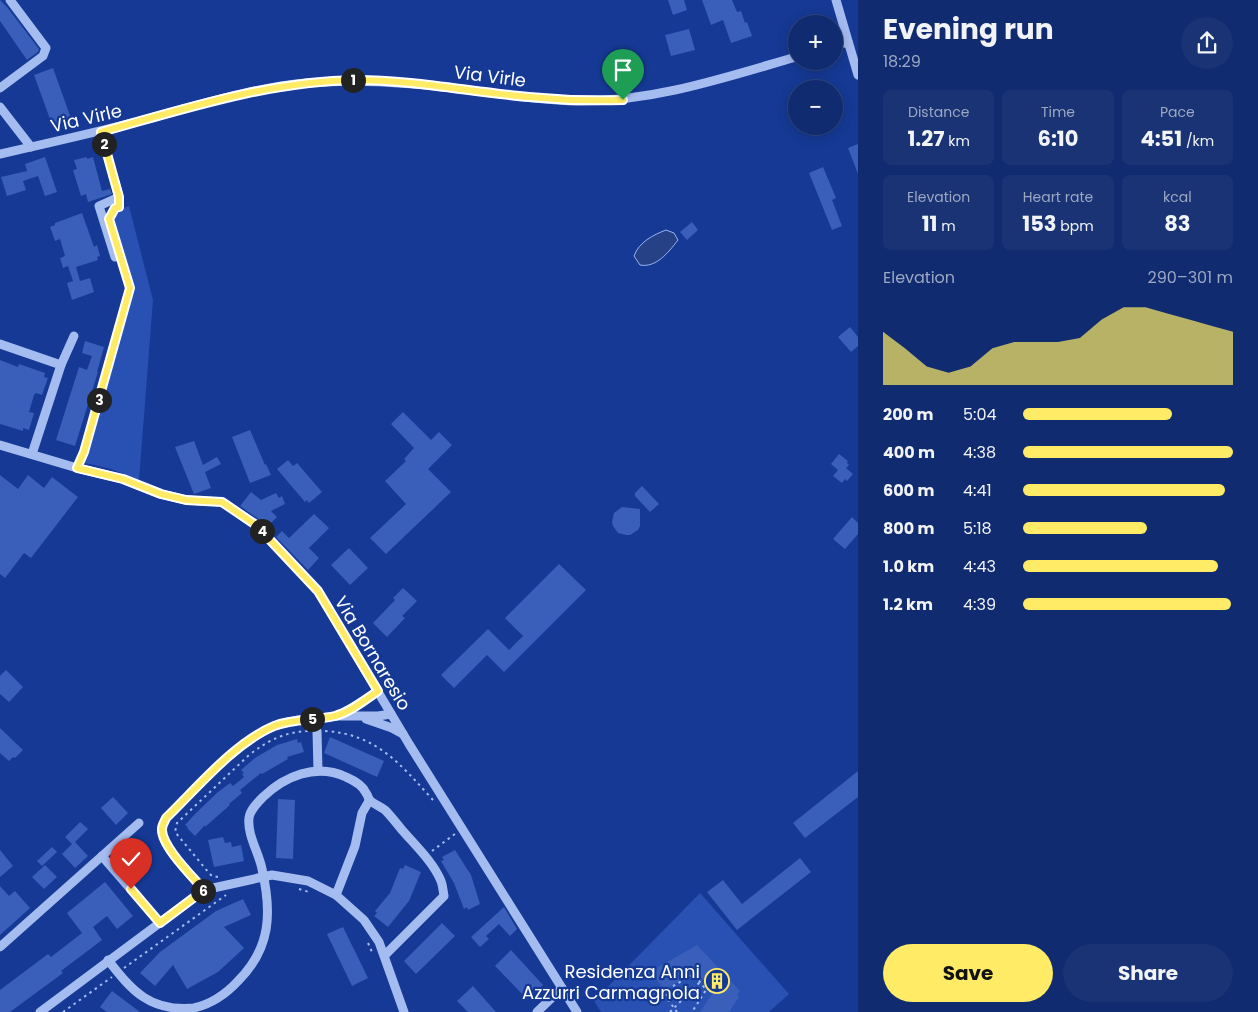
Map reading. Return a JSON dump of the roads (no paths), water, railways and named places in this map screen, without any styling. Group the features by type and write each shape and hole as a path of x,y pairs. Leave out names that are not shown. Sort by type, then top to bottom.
{"street":[{"path":"0,88 43,56 46,48 10,0"},
{"path":"836,0 858,74"},
{"path":"843,43 848,42"},
{"name":"Via Virle","path":"0,154 101,132 224,99 304,83 386,80 536,98 580,101 623,100 681,89 788,59"},
{"path":"0,107 31,147"},
{"path":"101,132 119,197 100,206 117,256"},
{"path":"32,454 61,365 74,336"},
{"path":"0,344 61,365"},
{"name":"Via Bornaresio","path":"0,445 77,468 123,479 161,494 186,500 222,502 256,525 318,591 391,714 577,1012"},
{"path":"336,716 378,691"},
{"path":"204,890 170,850 164,839 162,828 166,818 234,752 256,734 276,725 299,719 391,714"},
{"path":"354,716 384,725 404,735"},
{"path":"317,731 318,771"},
{"path":"108,960 132,990 146,1002 169,1011 190,1009 213,1001 232,988 248,971 260,953 266,935 268,915 264,876 249,827 251,811 268,792 285,780 300,774 318,771 330,772 345,777 366,792 369,801 384,809 425,856 441,882 444,896 385,955"},
{"path":"336,895 355,846 362,813 369,801"},
{"path":"0,947 139,823"},
{"path":"102,856 160,923"},
{"path":"40,1012 204,890 272,875 308,882 336,895 364,920 372,930 385,955 404,1012"},
{"path":"537,1012 562,988"}],"place":[{"name":"Residenza Anni Azzurri Carmagnola","path":"717,981"}]}
